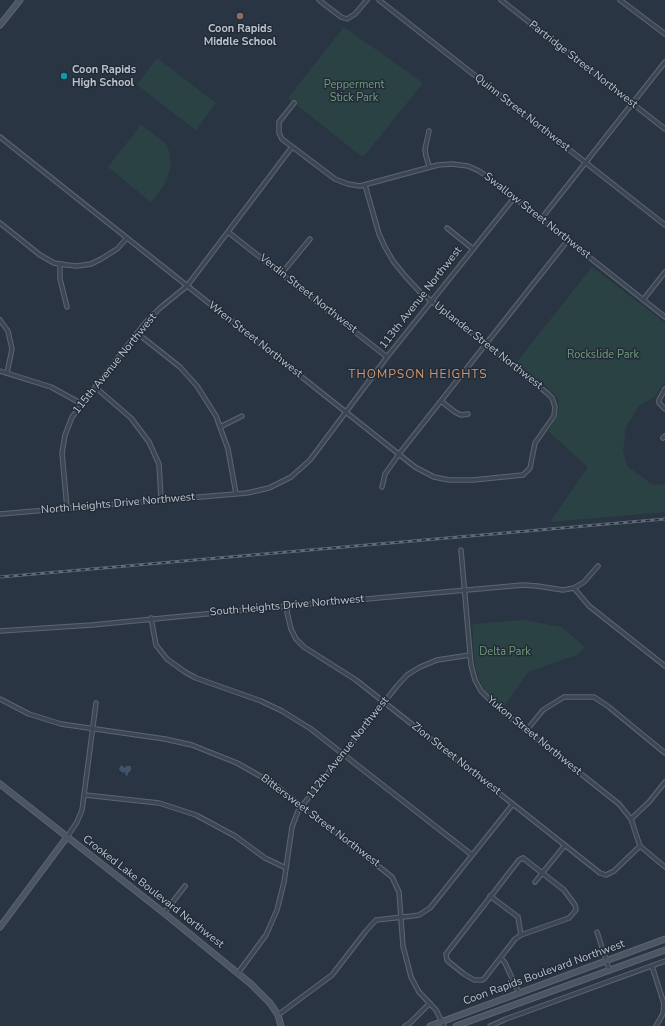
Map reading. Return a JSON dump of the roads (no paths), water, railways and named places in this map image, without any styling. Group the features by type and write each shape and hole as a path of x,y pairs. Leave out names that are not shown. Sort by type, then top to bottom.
{"street":[{"path":"0,25 20,0"},
{"path":"319,0 341,17 348,19 352,17 367,0"},
{"name":"Quinn Street Northwest","path":"379,0 665,226"},
{"name":"Partridge Street Northwest","path":"501,0 665,130"},
{"path":"620,0 665,34"},
{"path":"541,220 665,62"},
{"name":"Swallow Street Northwest","path":"294,103 279,122 279,133 282,139 335,179 356,186 365,185 429,166 452,164 468,166 479,171 665,317"},
{"path":"429,131 425,148 429,166"},
{"name":"Wren Street Northwest","path":"0,137 415,467 434,477 449,480 473,480 519,476 526,473 530,468"},
{"name":"115th Avenue Northwest","path":"67,508 62,453 65,435 72,417 153,314 187,286 292,147"},
{"name":"Uplander Street Northwest","path":"365,185 380,234 393,261 406,277 420,292 547,393 554,402 554,416 535,443 532,451 530,468"},
{"name":"113th Avenue Northwest","path":"236,494 269,488 291,477 310,460 388,357 514,198"},
{"path":"0,223 40,255 48,260 60,264 77,266 90,264 111,254 127,238"},
{"path":"447,228 473,249"},
{"name":"Verdin Street Northwest","path":"228,232 388,357"},
{"path":"282,273 310,239"},
{"path":"382,487 385,474 399,454 568,240"},
{"path":"60,264 60,279 67,307"},
{"path":"643,300 665,272"},
{"path":"0,320 8,331 12,349 7,373"},
{"path":"137,333 180,367 197,386 216,416 228,449 236,494"},
{"path":"0,371 51,387 82,404"},
{"path":"95,387 131,418 149,442 159,464 161,500"},
{"path":"665,388 658,400 665,409"},
{"path":"441,401 461,415 468,414"},
{"path":"220,427 242,416"},
{"name":"North Heights Drive Northwest","path":"0,514 236,494"},
{"name":"Yukon Street Northwest","path":"461,550 470,656 475,680 485,696 498,708 619,804 631,819 640,846"},
{"path":"598,566 586,580 574,588 589,606 665,666"},
{"name":"South Heights Drive Northwest","path":"0,631 92,625 151,618 523,586 537,586 563,590 574,588"},
{"name":"Zion Street Northwest","path":"288,606 288,622 296,639 312,653 356,680 600,873 606,875 614,871 640,846"},
{"path":"151,618 156,645 163,656 175,665 196,678 236,691 282,711 311,729 472,855"},
{"name":"112th Avenue Northwest","path":"238,973 258,947 271,924 281,896 293,822 302,805 402,680 420,666 437,660 470,656"},
{"path":"526,730 543,710 564,697 594,697 609,707 665,753"},
{"name":"Bittersweet Street Northwest","path":"0,700 21,710 61,724 165,739 210,751 263,777 302,805 392,877 399,892 403,946 412,977 419,992 436,1010 443,1024"},
{"path":"0,927 67,837 81,815 85,795 96,703"},
{"path":"631,819 649,802 665,782"},
{"name":"Crooked Lake Boulevard Northwest","path":"0,784 238,973 270,1003 278,1015 281,1026"},
{"path":"85,795 159,803 196,815 235,836 265,858 286,868"},
{"path":"278,1015 332,974 376,920 419,915 430,908 513,804"},
{"path":"535,882 565,845"},
{"path":"640,846 665,867"},
{"path":"521,858 526,860 567,894 575,905 576,910 569,918 521,935 515,940 484,979 478,981 464,974 449,962 446,957 448,951 490,896 521,858"},
{"path":"164,913 185,886"},
{"path":"490,896 518,917 521,935"},
{"path":"597,932 610,969"},
{"name":"Coon Rapids Boulevard Northwest","path":"430,1026 443,1024 519,993 665,939"},
{"name":"Coon Rapids Boulevard Northwest","path":"456,1026 665,950"},
{"path":"501,958 505,963 519,993"},
{"path":"490,1026 665,961"},
{"path":"652,966 664,1004 663,1014 656,1026"},
{"path":"404,1026 410,1023 430,1003"}],"water":[{"path":"121,765 125,768 126,766 131,766 131,770 127,777 125,774 126,771 124,773 119,769"}],"railway":[{"path":"0,577 665,519"}],"place":[{"name":"Coon Rapids Middle School","path":"240,16"},
{"name":"Coon Rapids High School","path":"64,76"}],"district":[{"name":"THOMPSON HEIGHTS","path":"418,375"}],"park label":[{"name":"Pepperment Stick Park","path":"354,91"},
{"name":"Rockslide Park","path":"603,355"},
{"name":"Delta Park","path":"505,652"}]}
